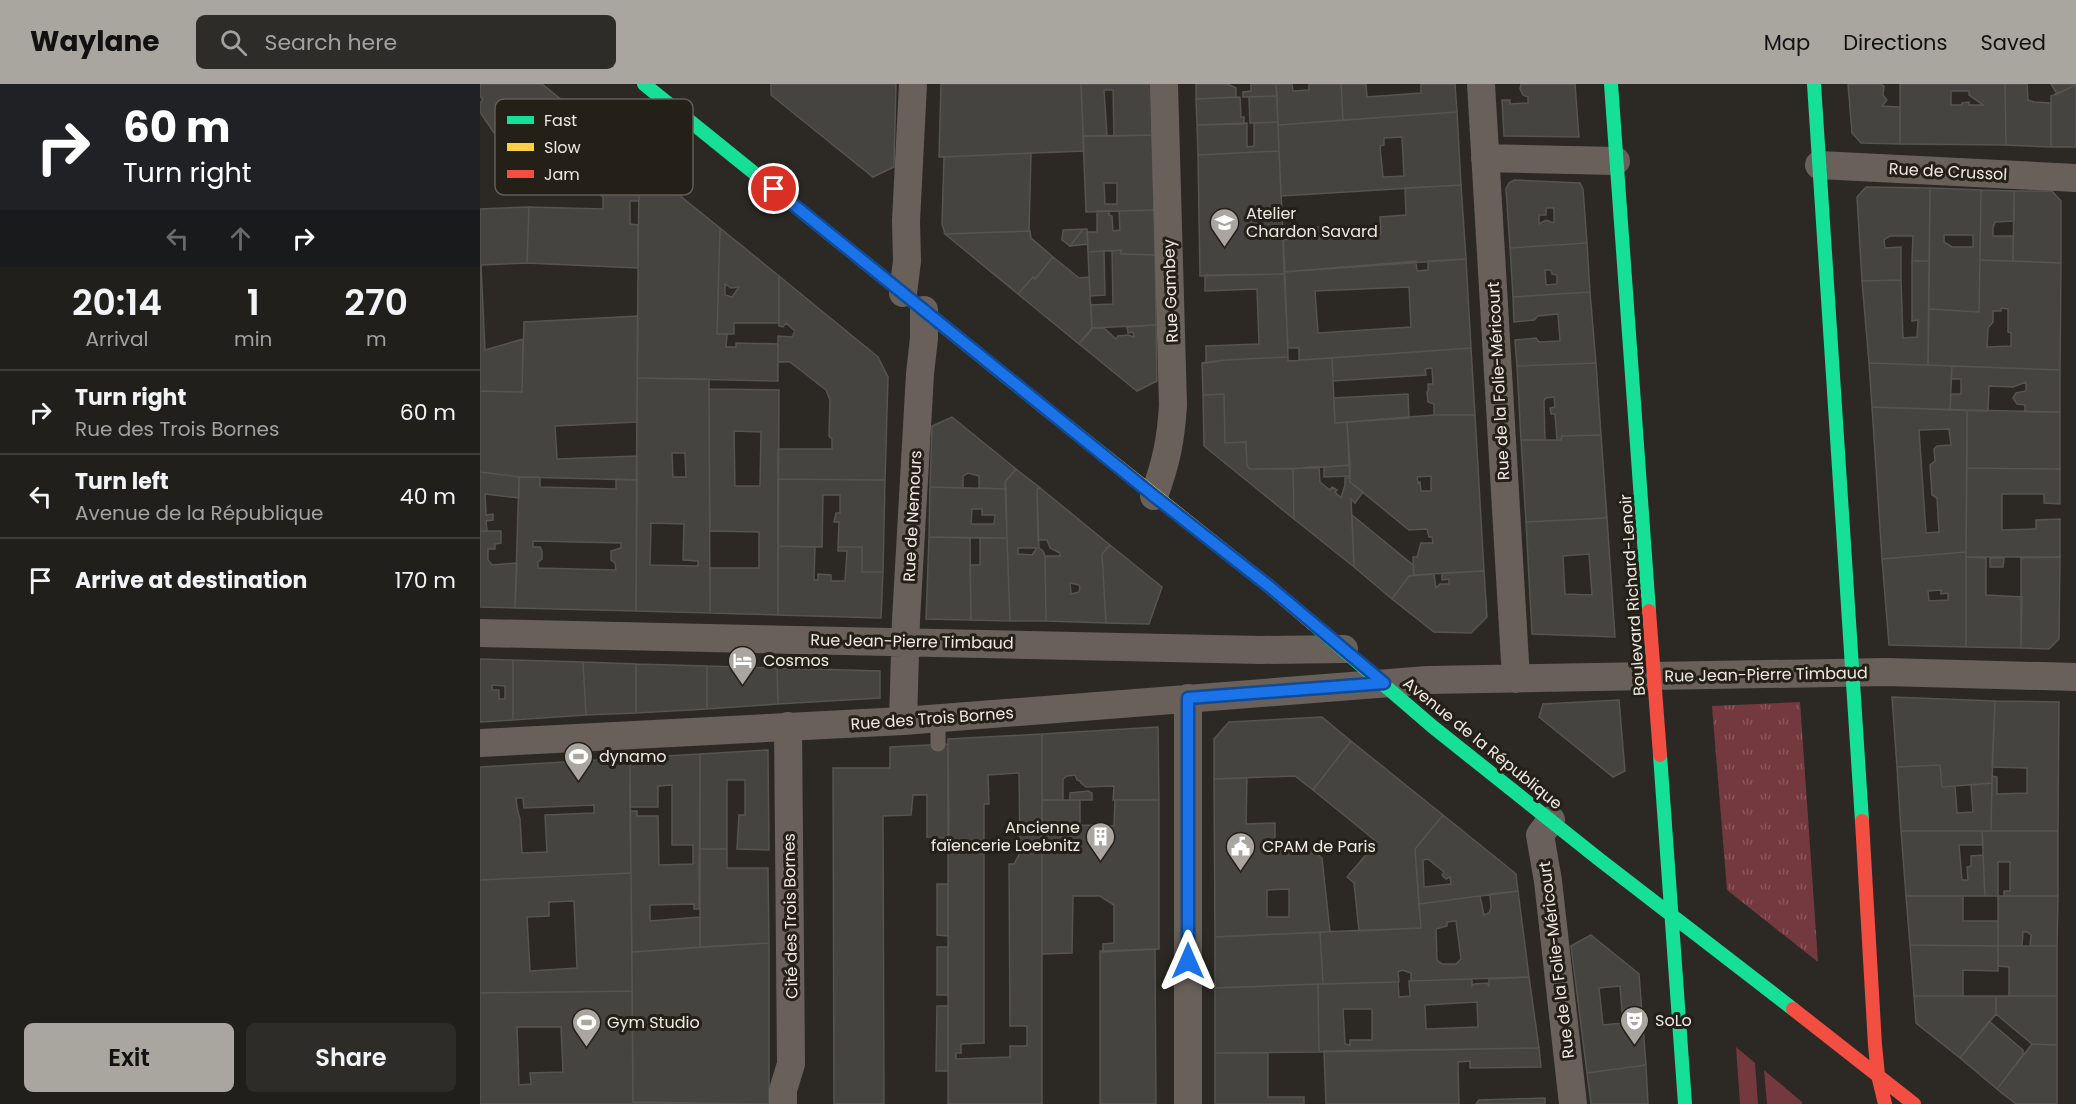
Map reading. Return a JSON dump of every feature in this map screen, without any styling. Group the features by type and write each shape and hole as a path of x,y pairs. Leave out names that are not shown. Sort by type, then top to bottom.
{"street":[{"name":"Avenue de la République","path":"644,84 663,99"},
{"name":"Rue de Nemours","path":"903,721 905,641 919,386 924,338 914,302 907,261 906,221 913,84"},
{"name":"Rue Gambey","path":"1154,496 1171,440 1173,405 1164,84"},
{"name":"Rue de la Folie-Méricourt","path":"1481,84 1516,679"},
{"name":"Boulevard Richard-Lenoir","path":"1611,84 1685,1104"},
{"path":"1814,84 1840,673 1878,1075 1885,1104"},
{"name":"Avenue de la République","path":"693,124 1270,587 1433,727 1914,1104"},
{"path":"1485,158 1616,161"},
{"name":"Rue de Crussol","path":"1819,165 2076,178"},
{"name":"Rue Jean-Pierre Timbaud","path":"480,633 1261,650 1344,649"},
{"name":"Rue Jean-Pierre Timbaud","path":"1384,683 1840,673 2076,677"},
{"name":"Rue des Trois Bornes","path":"480,743 903,721 938,731 1188,698 1384,683"},
{"path":"1188,698 1188,1104"},
{"name":"Cité des Trois Bornes","path":"783,1104 783,1090 791,1064 788,726"},
{"name":"Rue de la Folie-Méricourt","path":"1551,820 1540,835 1548,881 1573,1104"}],"green space":[{"path":"1800,702 1818,962 1727,890 1712,706"},
{"path":"1736,1047 1755,1063 1758,1104 1740,1104"},
{"path":"1764,1070 1802,1102 1802,1104 1767,1104"}],"building":[{"path":"480,84 542,84 561,99 495,99 494,133 480,112 480,103 483,100 480,96"},
{"path":"771,84 896,84 894,167 873,177 771,95"},
{"path":"941,84 1081,84 1084,151 939,157"},
{"path":"1081,84 1151,84 1152,135 1114,136 1113,90 1104,90 1107,136 1083,136"},
{"path":"1196,84 1228,84 1236,88 1236,97 1196,99"},
{"path":"1251,84 1276,84 1277,96 1243,97 1243,92 1251,91"},
{"path":"1276,84 1292,84 1293,91 1309,90 1309,84 1341,84 1343,120 1278,125"},
{"path":"1341,84 1366,84 1367,97 1421,93 1421,84 1455,84 1457,112 1343,120"},
{"path":"1521,84 1575,84 1579,137 1504,136 1502,100 1510,100 1510,104 1528,103 1528,97 1523,95 1520,89"},
{"path":"1848,84 1884,86 1883,95 1887,100 1882,106 1900,107 1900,144 1861,143 1852,133"},
{"path":"1900,84 2005,84 2006,145 1900,144","holes":["1951,91 1969,91 1969,95 1983,105 1969,105 1969,102 1962,103 1962,105 1951,105"]},
{"path":"2005,84 2027,84 2028,100 2051,103 2051,147 2006,145"},
{"path":"2051,84 2076,84 2076,85 2057,94"},
{"path":"2076,85 2076,147 2051,147 2051,96"},
{"path":"1277,96 1278,122 1250,123 1249,97"},
{"path":"1240,97 1241,117 1244,117 1244,124 1197,125 1196,99"},
{"path":"1457,112 1461,185 1281,196 1278,125","holes":["1402,137 1404,176 1383,177 1380,146 1384,145 1384,138"]},
{"path":"1278,122 1279,151 1198,155 1197,125 1247,123 1247,147 1254,146 1254,123"},
{"path":"1152,135 1154,210 1086,212 1083,136","holes":["1104,183 1117,183 1117,204 1105,204"]},
{"path":"1279,151 1285,274 1200,276 1198,155"},
{"path":"1031,153 1029,231 945,234 942,224 944,157"},
{"path":"1514,180 1580,183 1583,189 1587,243 1510,248 1506,189","holes":["1546,208 1554,208 1554,223 1546,220 1539,224 1539,215 1546,215"]},
{"path":"1461,185 1466,259 1284,272 1283,240 1299,238 1298,229 1333,226 1333,235 1349,233 1349,237 1381,234 1380,217 1406,215 1405,188"},
{"path":"1866,187 1930,188 1929,261 1912,261 1913,236 1890,236 1884,240 1885,248 1901,247 1901,280 1862,281 1857,197"},
{"path":"1930,188 1981,190 1979,312 1929,309","holes":["1944,235 1973,235 1973,247 1952,247 1944,242"]},
{"path":"1981,190 2014,191 2014,221 1995,222 1993,228 1993,236 2013,236 2013,261 1980,260"},
{"path":"2014,191 2052,191 2061,201 2061,263 2013,261"},
{"path":"601,195 639,195 639,201 630,201 630,224 638,225 638,268 527,263 529,207 603,209 603,197"},
{"path":"639,195 679,195 720,228 717,334 727,334 726,347 736,347 736,343 778,344 778,381 637,378"},
{"path":"529,207 527,263 481,265 485,350 523,339 522,392 480,391 480,209"},
{"path":"1154,210 1155,255 1121,254 1121,250 1088,252 1087,232 1097,232 1097,211 1109,211 1109,215 1112,216 1113,231 1120,230 1119,211"},
{"path":"720,228 779,276 779,323 734,323 734,334 717,334","holes":["725,284 731,288 739,287 732,297 725,295"]},
{"path":"1083,229 1070,246 1062,240 1063,230"},
{"path":"1083,229 1087,229 1088,244 1070,246"},
{"path":"1030,231 1031,238 1053,257 1035,279 1033,277 1018,294 945,234"},
{"path":"1587,243 1590,292 1513,297 1510,248","holes":["1545,270 1551,270 1552,274 1557,275 1557,284 1546,285"]},
{"path":"1121,250 1121,254 1155,255 1156,325 1092,328 1091,305 1113,304 1112,251"},
{"path":"1104,251 1105,295 1090,296 1088,252"},
{"path":"1053,257 1079,278 1089,277 1092,329 1079,344 1018,294 1033,277 1035,279"},
{"path":"1466,259 1471,348 1299,360 1299,348 1288,348 1284,272 1416,261 1417,271 1428,270 1428,261","holes":["1409,287 1411,327 1318,333 1315,291"]},
{"path":"1980,260 2061,263 2060,370 1928,365 1929,309 1979,312","holes":["2001,308 2008,309 2008,332 2011,333 2011,346 1987,347 1988,328 1993,322 1993,311 2001,311"]},
{"path":"1912,261 1929,261 1928,365 1869,363 1862,281 1901,280 1903,338 1917,337 1918,320 1912,321"},
{"path":"1285,274 1288,357 1206,363 1206,346 1259,344 1257,289 1205,291 1205,275"},
{"path":"779,276 878,357 888,377 885,480 778,479 778,449 832,449 832,439 829,436 830,400 826,390 790,362 778,362 778,336 792,337 795,331 786,323 783,327 779,326"},
{"path":"1590,292 1596,363 1517,366 1515,340 1536,338 1539,342 1560,341 1558,314 1514,322 1513,297"},
{"path":"638,316 637,422 555,426 557,459 637,456 637,480 519,477 480,472 480,391 522,392 524,322"},
{"path":"1156,325 1157,381 1137,391 1079,344 1092,328 1104,328 1116,339 1118,336 1134,337 1133,332 1128,333 1127,327"},
{"path":"1471,348 1475,415 1434,415 1434,404 1428,402 1427,392 1428,384 1433,384 1432,368 1425,369 1426,375 1333,381 1332,358"},
{"path":"1288,357 1288,361 1332,358 1335,423 1347,422 1350,465 1250,469 1247,466 1246,442 1225,443 1224,394 1203,395 1202,363"},
{"path":"1596,363 1601,435 1562,436 1561,440 1557,440 1555,414 1551,414 1550,408 1555,407 1554,397 1546,398 1544,401 1545,440 1521,440 1517,366"},
{"path":"1869,363 1952,366 1950,410 1872,407"},
{"path":"1952,366 2060,370 2060,412 2025,412 2025,405 2017,404 2013,398 2016,393 2026,391 2026,382 2013,387 1989,386 1988,411 1950,410 1951,394 1961,394 1961,379 1951,379"},
{"path":"637,378 709,379 710,613 636,611","holes":["672,453 685,453 686,477 673,477","651,523 684,524 683,560 698,561 698,566 650,565"]},
{"path":"709,389 779,390 778,615 710,613 710,568 759,568 759,532 710,531","holes":["734,431 761,432 760,486 735,486"]},
{"path":"1224,394 1225,443 1246,442 1247,466 1250,469 1293,469 1294,519 1204,446 1203,395"},
{"path":"1408,394 1409,418 1335,423 1334,398"},
{"path":"1872,407 1967,410 1966,552 1882,559","holes":["1949,429 1951,445 1937,446 1934,449 1935,461 1930,465 1932,495 1937,498 1939,532 1926,533 1919,430"]},
{"path":"1967,410 2060,412 2060,469 1967,468"},
{"path":"1434,415 1475,415 1484,571 1414,575 1413,557 1417,557 1421,543 1433,543 1432,537 1429,537 1427,529 1409,530 1350,482 1347,422","holes":["1431,476 1431,491 1421,491 1417,477"]},
{"path":"952,417 1016,469 1005,482 1006,489 979,488 979,476 968,473 963,476 963,488 930,487 932,426"},
{"path":"1601,435 1607,518 1526,522 1521,440 1561,440 1562,436"},
{"path":"1350,465 1350,476 1324,477 1324,467"},
{"path":"1319,467 1320,482 1330,490 1332,487 1337,490 1335,492 1341,498 1345,478 1350,478 1350,482 1363,492 1355,503 1351,499 1354,567 1294,519 1293,469"},
{"path":"1967,468 2060,469 2060,504 2044,503 2044,494 2002,494 2002,530 2036,529 2036,520 2060,519 2060,557 1966,557"},
{"path":"1016,469 1039,487 1037,490 1039,548 1045,556 1046,621 1010,621 1005,482","holes":["1018,548 1037,548 1032,555 1018,554"]},
{"path":"480,472 519,477 519,498 485,494 486,515 493,514 493,520 486,521 487,531 480,531"},
{"path":"519,477 540,477 540,487 616,489 616,479 637,480 636,611 515,608","holes":["533,541 621,543 621,548 611,551 611,560 615,563 616,570 538,568 538,562 542,559 542,551 540,547 533,547"]},
{"path":"778,479 885,480 883,572 862,572 862,547 838,547 839,522 834,522 836,513 840,513 840,495 823,495 822,547 778,546"},
{"path":"930,487 1006,489 1007,538 929,537","holes":["972,509 982,509 982,515 995,515 994,524 971,524"]},
{"path":"1039,487 1110,545 1102,554 1106,623 1046,621 1045,556 1060,556 1060,553 1050,548 1047,540 1038,540 1037,490","holes":["1070,583 1079,585 1079,592 1071,594"]},
{"path":"1352,515 1413,565 1414,575 1409,576 1392,599 1354,567"},
{"path":"1607,518 1615,637 1532,634 1526,522","holes":["1589,554 1592,595 1565,594 1563,556"]},
{"path":"480,531 501,531 501,543 495,544 495,549 488,549 488,560 492,565 517,563 515,608 480,607"},
{"path":"929,537 970,538 971,620 926,619"},
{"path":"980,538 1007,538 1010,621 971,620 970,565 980,565"},
{"path":"1110,545 1162,587 1149,624 1106,623 1102,554"},
{"path":"778,546 815,547 814,580 818,580 818,574 831,575 831,581 845,581 847,551 838,551 838,547 862,547 862,572 883,572 881,618 778,615"},
{"path":"1966,552 1966,647 1889,645 1882,559","holes":["1941,590 1941,594 1948,593 1948,600 1929,601 1928,591"]},
{"path":"1966,557 1986,558 1986,595 2022,597 2021,648 1966,647"},
{"path":"2060,557 2059,639 2049,649 2021,648 2021,558"},
{"path":"1990,558 2004,558 2003,567 1990,567"},
{"path":"1484,571 1487,617 1471,633 1434,632 1392,599 1409,576 1434,574 1436,588 1440,584 1449,584 1449,579 1442,580 1442,573"},
{"path":"480,659 513,660 513,720 480,722","holes":["492,685 505,686 505,699 499,699 499,690 492,690"]},
{"path":"513,660 583,662 586,715 513,720"},
{"path":"583,662 636,664 636,713 586,715"},
{"path":"636,664 707,666 707,709 636,713"},
{"name":"Cosmos","path":"707,666 777,668 778,704 707,709"},
{"path":"777,668 880,671 880,698 778,704"},
{"path":"1892,697 1995,701 1992,783 1942,787 1940,765 1897,767"},
{"path":"1619,700 1625,771 1613,777 1539,717 1543,704"},
{"path":"1995,701 2059,702 2058,831 1991,831 1992,776 1997,777 1997,794 2027,793 2027,768 1992,767"},
{"path":"1322,717 1351,741 1313,790 1295,776 1214,779 1214,739 1229,722"},
{"path":"1158,727 1159,800 1113,800 1114,786 1086,787 1077,780 1075,775 1063,779 1063,800 1042,800 1042,734"},
{"path":"1042,734 1042,1104 948,1104 948,739","holes":["1019,773 1020,853 1014,864 1009,864 1010,1026 1027,1026 1027,1046 1010,1046 1010,1057 956,1059 956,1053 961,1053 961,1044 984,1043 984,804 989,804 988,775"]},
{"path":"1351,741 1443,815 1415,849 1421,928 1359,931 1354,883 1347,877 1377,842 1313,790"},
{"path":"948,744 949,838 927,837 927,795 913,795 911,815 883,816 884,1104 834,1104 833,768 890,768 890,747"},
{"path":"768,750 769,850 737,849 739,815 745,815 745,780 727,780 727,849 700,849 700,754"},
{"path":"700,754 699,909 694,909 694,904 650,905 650,921 700,917 700,947 632,952 630,811 637,811 637,816 658,816 659,865 693,864 693,845 672,845 672,785 658,786 658,807 630,807 630,758"},
{"path":"630,758 631,873 480,880 480,767","holes":["516,798 523,798 524,808 594,805 594,813 545,815 547,852 522,853"]},
{"path":"1940,765 1942,787 1955,786 1957,813 1973,812 1971,785 1992,783 1991,831 1901,831 1897,767"},
{"path":"1247,778 1246,824 1275,823 1275,846 1307,845 1322,858 1330,932 1215,937 1214,779","holes":["1289,889 1289,917 1267,917 1267,890"]},
{"path":"1088,791 1092,793 1092,800 1070,800 1070,793"},
{"name":"Ancienne faïencerie Loebnitz","path":"1042,800 1080,800 1080,825 1114,826 1115,800 1159,800 1159,949 1103,952 1103,944 1114,943 1114,905 1100,896 1073,896 1072,953 1042,954"},
{"path":"1443,815 1516,874 1518,891 1419,904 1415,849","holes":["1428,859 1444,872 1442,875 1446,879 1450,877 1451,884 1424,887 1423,860"]},
{"path":"1901,831 1982,831 1983,845 1959,845 1962,880 1968,880 1967,867 1971,866 1971,856 1983,855 1985,896 1906,896"},
{"path":"1982,831 2058,831 2058,896 2004,896 2004,891 2010,891 2010,862 1998,862 1998,896 1985,896"},
{"path":"700,849 727,849 727,868 768,868 769,943 700,947"},
{"path":"631,873 632,991 480,993 480,880","holes":["574,901 577,968 530,971 527,917 549,916 549,902"]},
{"path":"937,884 948,884 948,936 937,935"},
{"path":"1518,891 1529,977 1411,981 1411,973 1402,970 1398,972 1399,982 1323,984 1320,932 1421,928 1419,904 1480,896 1484,915 1489,913 1491,908 1490,894","holes":["1456,921 1461,959 1456,964 1442,964 1437,960 1436,929 1447,926 1447,922"]},
{"path":"1906,896 1963,896 1963,921 1998,921 1998,946 1910,945"},
{"path":"1998,896 2058,896 2057,946 2030,946 2031,935 2023,932 2022,946 1998,946"},
{"path":"1320,932 1323,984 1215,988 1215,937"},
{"path":"1591,935 1639,974 1646,1065 1587,1073 1571,946","holes":["1620,986 1623,1023 1603,1025 1599,988"]},
{"path":"769,943 769,1104 633,1102 632,952"},
{"path":"1910,945 1998,946 1998,971 1963,970 1963,996 1914,996"},
{"path":"1998,946 2057,946 2057,996 2009,996 2009,967 1998,966"},
{"path":"937,947 948,947 948,995 937,995"},
{"path":"1155,949 1156,1104 1100,1104 1100,951"},
{"path":"1529,977 1539,1048 1319,1052 1318,984 1398,982 1399,997 1410,996 1409,981 1472,979 1472,986 1487,983 1489,986 1489,979","holes":["1477,1002 1478,1027 1426,1029 1425,1005","1343,1009 1372,1009 1372,1040 1350,1040 1350,1045 1345,1044"]},
{"path":"1318,984 1319,1052 1215,1053 1215,988"},
{"path":"632,991 633,1104 480,1104 480,993","holes":["517,1027 561,1027 563,1072 530,1073 531,1084 519,1085"]},
{"path":"1914,996 1996,996 1996,1014 1960,1058 1916,1023"},
{"path":"1996,996 2057,996 2057,1045 2032,1044 1996,1014"},
{"path":"937,1006 948,1006 948,1071 936,1071"},
{"path":"1989,1021 2023,1050 2023,1055 1997,1089 1960,1058"},
{"path":"2032,1044 2057,1045 2057,1104 2016,1104 1997,1089"},
{"path":"1539,1048 1541,1067 1470,1068 1470,1061 1458,1062 1459,1104 1326,1104 1324,1051"},
{"path":"1215,1053 1268,1053 1268,1097 1304,1097 1304,1104 1215,1104"},
{"path":"1646,1065 1648,1104 1591,1104 1587,1073"},
{"path":"1545,1098 1545,1104 1476,1104 1479,1100"},
{"path":"633,1102 769,1104 633,1104"}],"traffic: fast":[{"path":"644,84 663,99"},
{"path":"1611,84 1649,611"},
{"path":"1814,84 1862,821"},
{"path":"693,124 1041,405"},
{"path":"1313,624 1433,727 1793,1009"},
{"path":"1660,755 1685,1104"}],"traffic: slow":[{"path":"1041,405 1270,587 1313,624"}],"traffic: jam":[{"path":"1649,611 1660,755"},
{"path":"1862,821 1875,1045 1878,1075 1885,1104"},
{"path":"1793,1009 1914,1104"}],"place":[{"name":"Atelier Chardon Savard","path":"1225,248"},
{"name":"Cosmos","path":"742,686"},
{"name":"dynamo","path":"578,782"},
{"name":"Ancienne faïencerie Loebnitz","path":"1101,862"},
{"name":"CPAM de Paris","path":"1241,872"},
{"name":"SoLo","path":"1634,1046"},
{"name":"Gym Studio","path":"586,1048"}],"route":[{"path":"774,189 1270,587 1384,683 1188,698 1188,961"}]}
